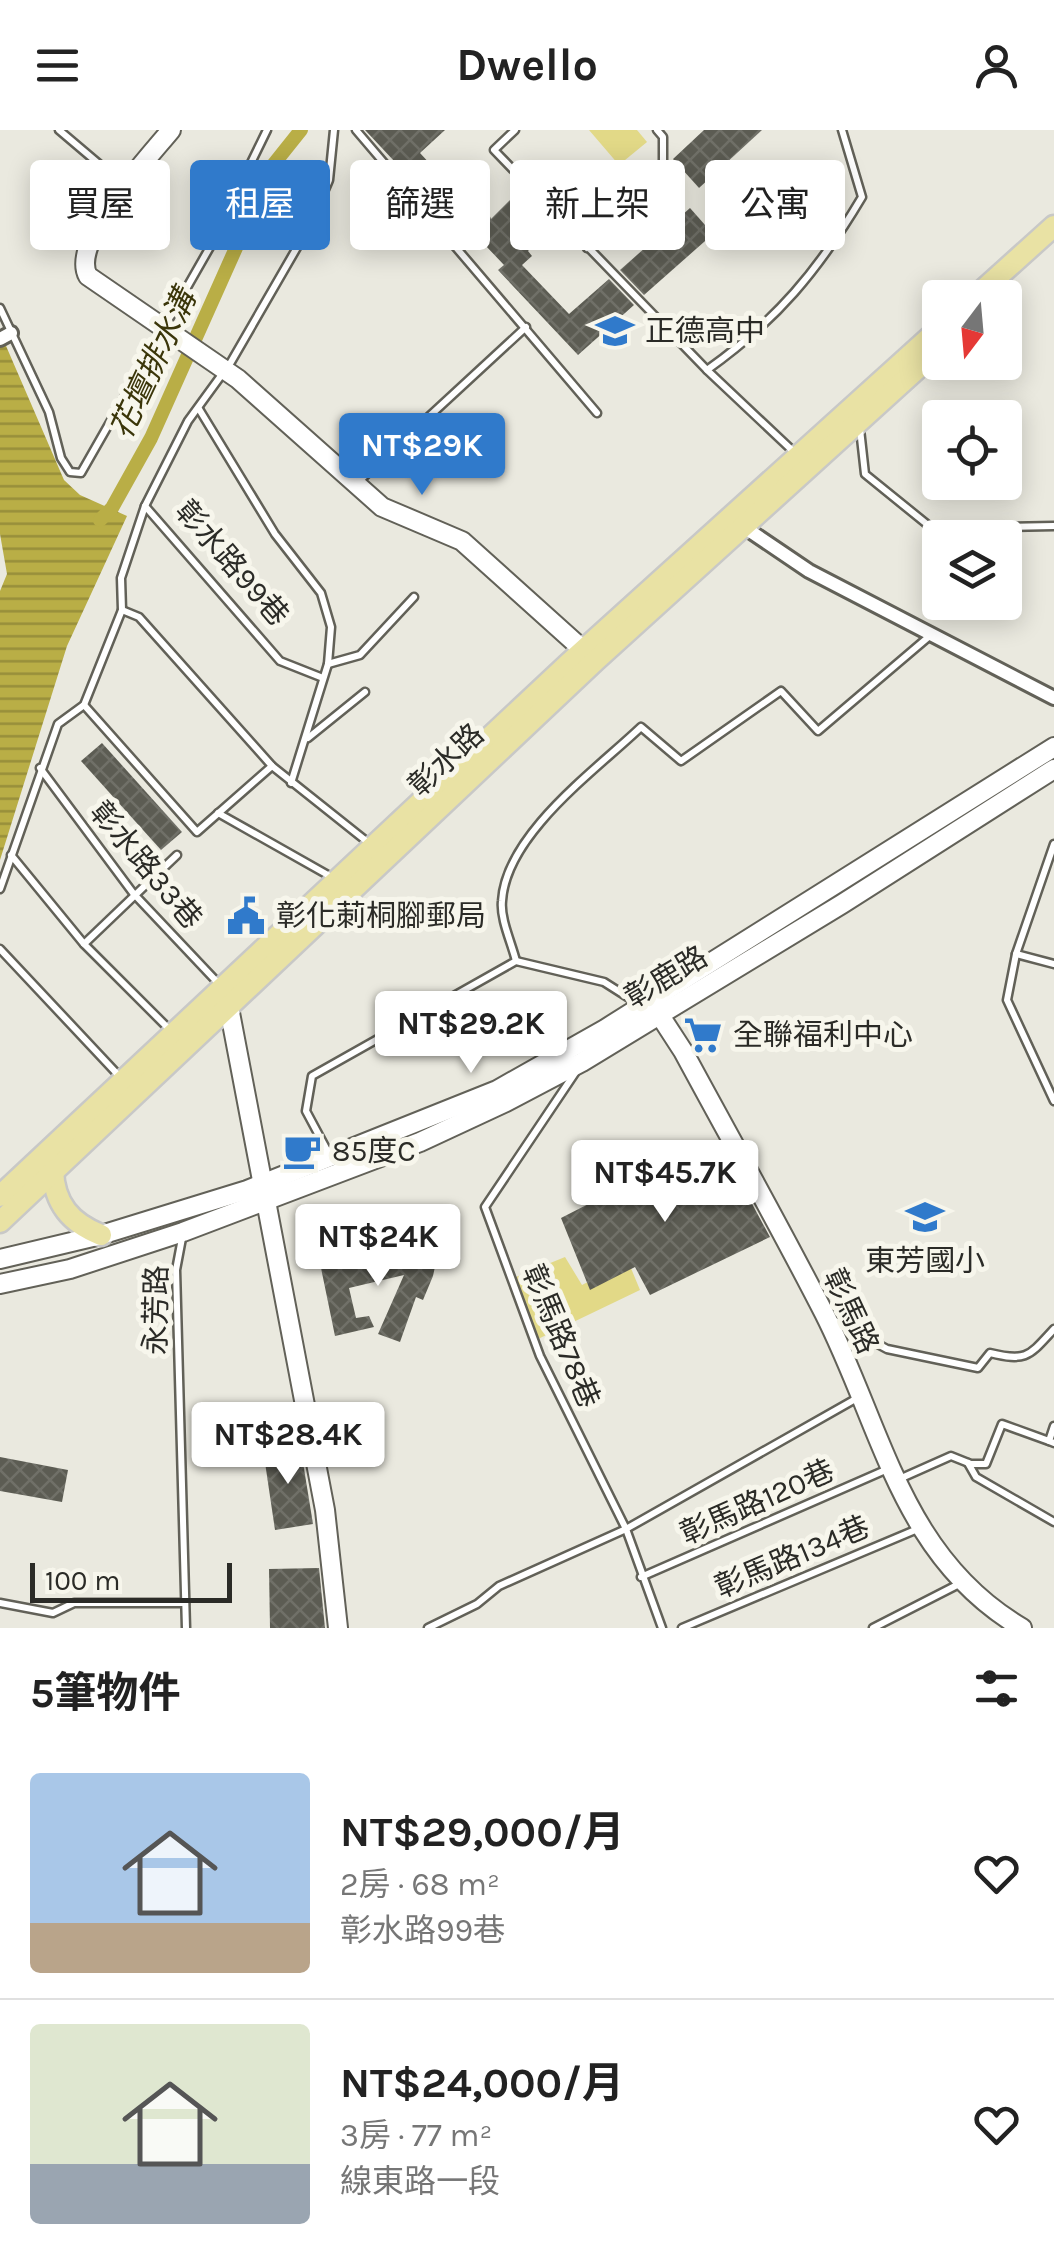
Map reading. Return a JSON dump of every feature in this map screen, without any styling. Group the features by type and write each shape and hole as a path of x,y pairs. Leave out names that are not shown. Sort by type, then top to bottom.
{"main road":[{"path":"147,160 171,130"},
{"path":"994,280 1054,226"},
{"path":"1015,280 1054,244"},
{"path":"88,250 84,268 222,368 382,507 462,541 590,655"},
{"name":"彰水路","path":"0,1222 379,851 804,460 922,345"},
{"name":"彰水路","path":"804,460 859,422 922,364"},
{"name":"彰鹿路","path":"0,1258 263,1191 420,1142 582,1062 650,1010 831,887 1054,747"},
{"name":"彰鹿路","path":"0,1284 70,1268 183,1232 331,1157 498,1090 842,904 1054,769"},
{"path":"914,835 926,852"},
{"name":"彰水路","path":"0,1196 173,1033 227,997 336,880 379,851"},
{"path":"831,887 842,904"},
{"path":"227,997 326,1510 338,1628"},
{"name":"彰馬路","path":"650,1010 826,1317 920,1528 962,1583 1016,1627"},
{"path":"53,1170 54,1190 74,1224 102,1235"}],"street":[{"path":"738,521 809,570 1054,698"}],"lane":[{"path":"59,130 95,160"},
{"path":"0,308 5,336 49,412 61,458 76,474 89,466 210,247 267,130"},
{"name":"彰水路99巷","path":"323,678 280,660 145,506 175,444 310,225 329,180 334,130"},
{"path":"356,130 597,413"},
{"path":"510,167 494,150 515,130"},
{"path":"656,130 663,136 664,160"},
{"path":"707,370 760,332 829,253 862,196 842,130"},
{"path":"589,250 707,370 804,460"},
{"path":"356,484 526,327"},
{"name":"彰水路99巷","path":"199,409 275,534 321,594 331,627 328,664 292,783"},
{"path":"859,422 865,474 922,520"},
{"path":"0,889 58,724 84,705 122,610 121,578 145,506"},
{"path":"1022,527 1054,526"},
{"path":"328,664 360,655 414,597"},
{"path":"122,610 140,617 272,766 379,851"},
{"path":"516,961 502,902 516,854 544,819 641,727 681,761 781,691 818,731 932,634"},
{"path":"307,739 365,692"},
{"path":"84,705 197,832 272,766"},
{"name":"彰水路33巷","path":"40,768 134,893 227,997"},
{"path":"218,813 336,880"},
{"path":"1054,844 1016,954 1007,1000 1054,1100"},
{"path":"11,854 84,944 173,1033"},
{"path":"84,944 177,855"},
{"path":"0,949 124,1081"},
{"path":"1016,954 1054,964"},
{"path":"331,1157 306,1111 312,1076 516,961 604,982 650,1010"},
{"name":"彰馬路78巷","path":"582,1062 485,1207 540,1356 626,1530"},
{"name":"永芳路","path":"183,1232 176,1270 186,1628"},
{"path":"826,1317 887,1349 978,1368 990,1353 1018,1360 1030,1354 1054,1329"},
{"path":"428,1628 476,1604 499,1586 626,1530 860,1396"},
{"path":"968,1463 986,1464 1002,1424 1052,1442 1054,1426"},
{"name":"彰馬路120巷","path":"641,1577 894,1474 951,1456 968,1463"},
{"path":"968,1463 976,1477 1054,1522"},
{"name":"彰馬路134巷","path":"682,1628 920,1528"},
{"path":"626,1530 662,1628"},
{"path":"873,1628 962,1583"},
{"path":"0,1603 53,1613 74,1603 185,1603"}],"shaded area":[{"path":"589,130 637,130 647,142 625,160 615,160"},
{"path":"0,332 64,480 80,495 127,516 67,646 0,860 0,591 7,574 0,534"},
{"path":"565,1257 582,1285 628,1261 640,1290 538,1339 511,1279"}],"building":[{"path":"365,130 445,130 420,153 426,160 393,160"},
{"path":"704,130 762,130 729,160 705,160 705,182 699,188 685,172 685,160 673,159"},
{"path":"510,200 510,250 529,250 532,256 522,265 569,314 609,279 634,305 578,355 498,270 504,265 490,250 490,216"},
{"path":"690,208 705,225 705,241 644,295 620,270 643,250 685,250 685,212"},
{"path":"102,743 182,832 161,850 81,761"},
{"path":"696,1149 709,1169 730,1163 770,1237 650,1295 635,1267 590,1290 561,1218"},
{"path":"423,1246 426,1260 436,1262 433,1276 423,1300 416,1297 400,1342 378,1334 404,1275 349,1288 356,1318 369,1316 374,1327 335,1336 321,1268"},
{"path":"300,1444 313,1524 275,1530 263,1449"},
{"path":"0,1457 68,1470 62,1502 0,1491"},
{"path":"319,1568 325,1628 270,1628 269,1569"}],"waterway":[{"name":"花壇排水溝","path":"100,520 112,508 151,438 273,165 301,130"}],"place":[{"name":"正德高中","path":"615,331"},
{"name":"彰化莿桐腳郵局","path":"246,916"},
{"name":"全聯福利中心","path":"703,1035"},
{"name":"85度C","path":"302,1151"},
{"name":"東芳國小","path":"925,1217"}]}
